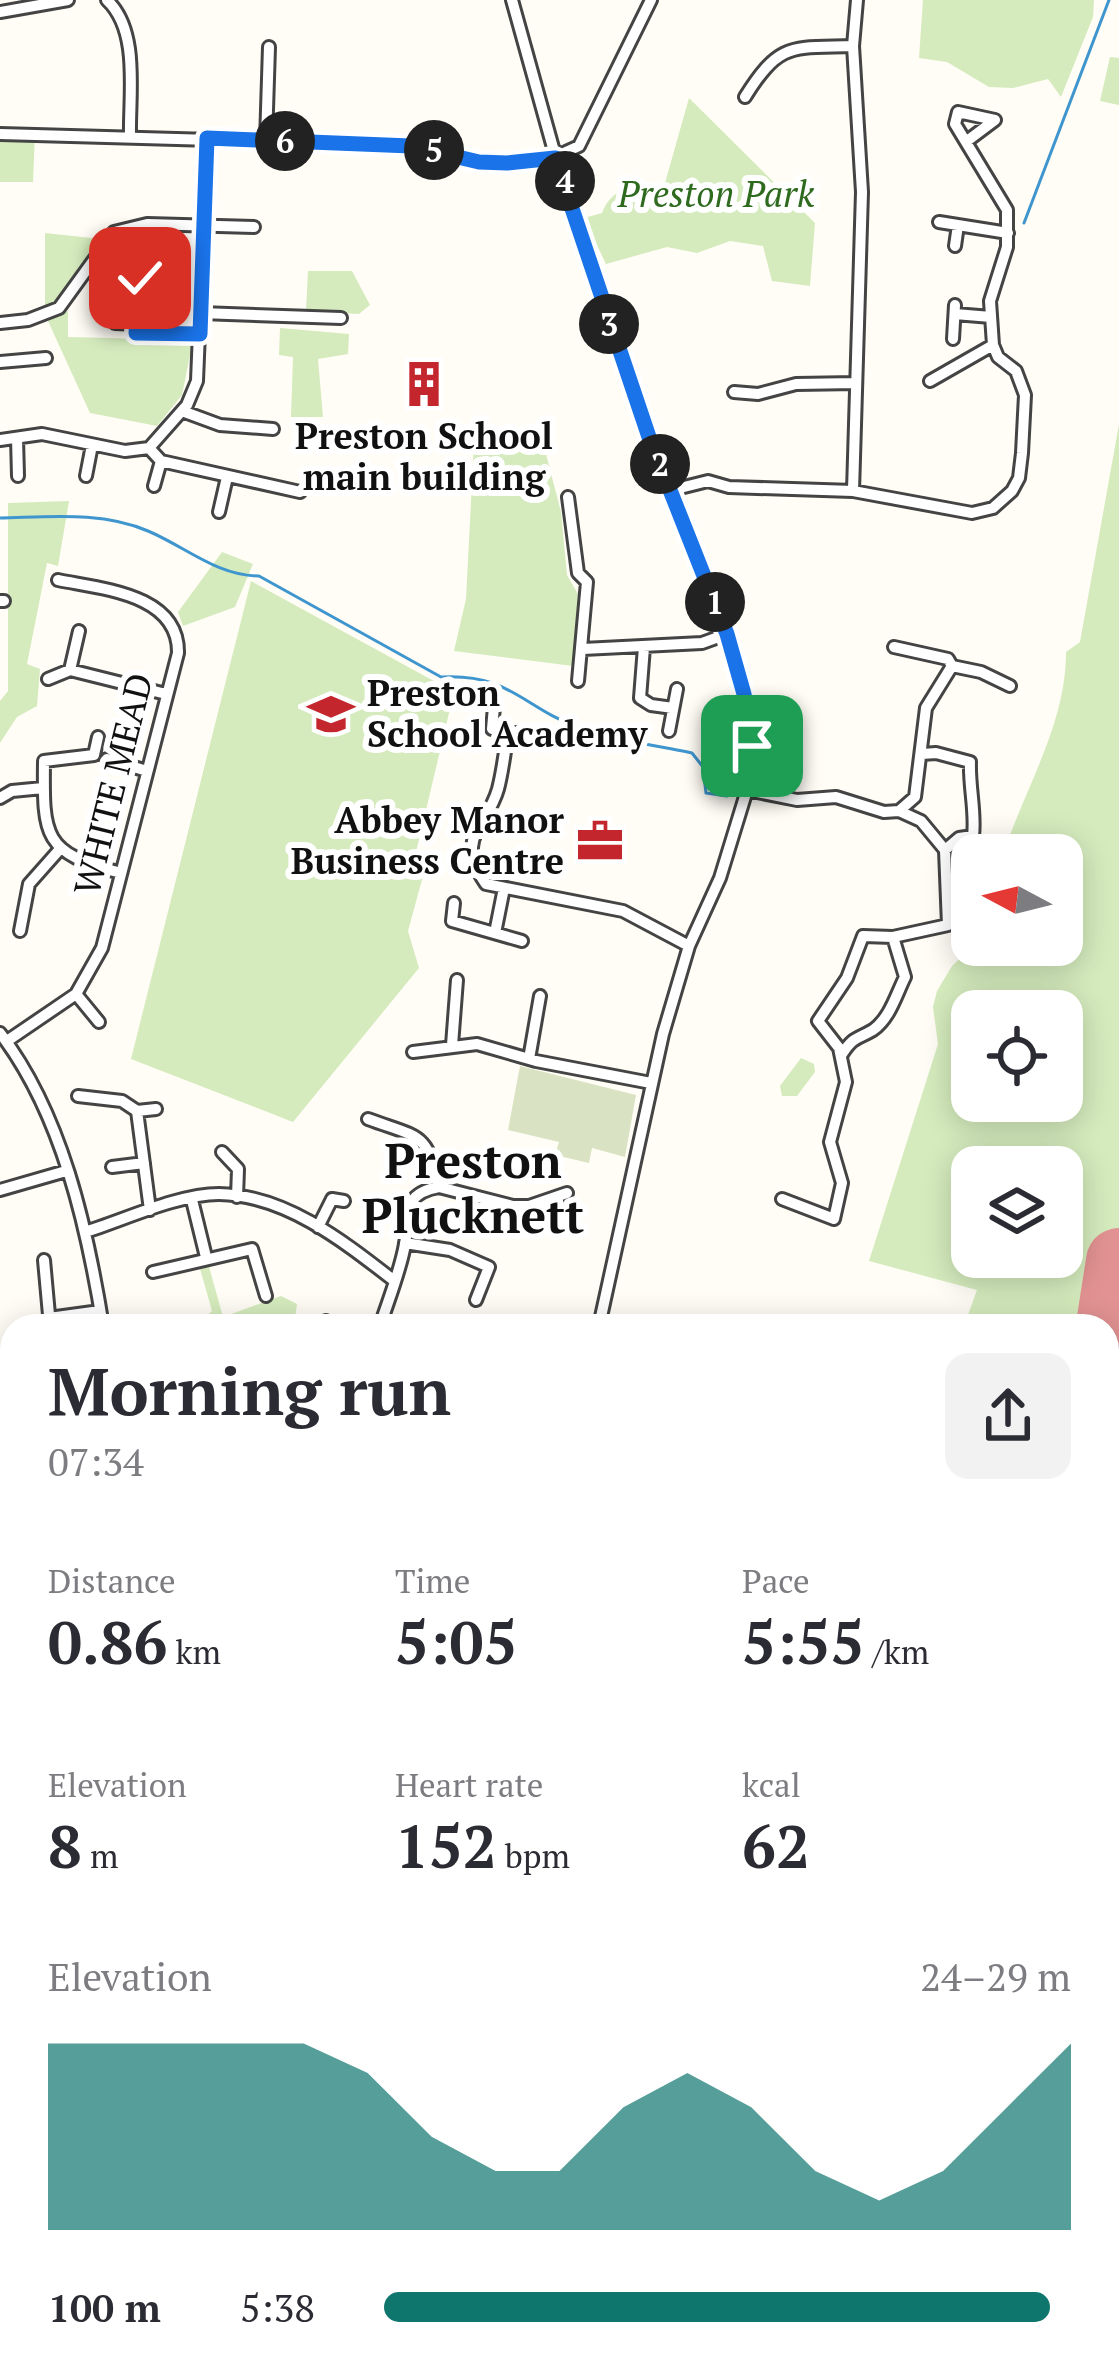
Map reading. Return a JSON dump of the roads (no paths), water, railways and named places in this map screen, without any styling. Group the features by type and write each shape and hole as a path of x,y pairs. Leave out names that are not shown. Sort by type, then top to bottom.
{"street":[{"path":"0,12 68,0"},
{"path":"106,0 123,23 131,70 130,136"},
{"path":"512,0 555,158 649,437 727,634 752,746 748,790 721,878 688,946 651,1083 602,1314"},
{"path":"0,134 411,146 493,163 555,158 579,146 651,0"},
{"path":"853,491 862,192 853,46 857,0"},
{"path":"745,97 761,70 788,48 853,46"},
{"path":"266,141 268,47"},
{"path":"254,62 268,62"},
{"path":"0,440 42,434 124,452 149,448 182,411 197,381 207,138"},
{"path":"672,490 708,482 729,487 853,491 972,513 1002,502 1019,478 1025,395 1016,371 998,357 993,345 991,301 1008,233 1007,210 968,141"},
{"path":"939,222 1008,233"},
{"path":"0,322 28,320 59,308 114,232 147,224 254,227"},
{"path":"956,246 958,225"},
{"path":"140,278 136,333 200,334"},
{"path":"953,339 955,309 991,317"},
{"path":"201,313 341,318"},
{"path":"116,323 136,324"},
{"path":"930,381 993,345"},
{"path":"0,362 46,358"},
{"path":"734,392 758,394 796,384 856,383"},
{"path":"182,411 220,425 273,429"},
{"path":"17,438 17,476"},
{"path":"86,476 92,445"},
{"path":"149,448 161,461 300,492"},
{"path":"154,486 161,461"},
{"path":"219,512 226,477"},
{"path":"568,497 578,573 587,582 578,681"},
{"name":"WHITE MEAD","path":"3,1037 76,994 102,949 178,638 163,613 150,604 58,580"},
{"path":"70,670 79,631"},
{"path":"583,649 702,643 727,634"},
{"path":"644,646 640,698 651,705 674,708"},
{"path":"894,647 948,659 952,666 981,672 1010,686"},
{"path":"782,1199 834,1219 842,1184 830,1142 846,1082 842,1054 818,1022 847,978 863,936 892,937 948,925 945,850 921,821 914,797 926,708 952,666"},
{"path":"48,679 70,670 166,694"},
{"path":"669,731 677,689"},
{"path":"494,707 492,729 524,734"},
{"path":"508,731 497,793 475,830 473,866 486,884 623,911 688,946"},
{"path":"98,737 100,757"},
{"path":"922,754 970,762 968,800 975,831 945,850"},
{"path":"121,873 70,857 60,849 46,824 44,761 100,757 147,771"},
{"path":"0,798 12,791 43,788"},
{"path":"748,790 797,800 836,797 921,821"},
{"path":"899,812 914,797"},
{"path":"20,932 28,884 60,849"},
{"path":"495,933 504,888"},
{"path":"454,903 452,921 522,940"},
{"path":"842,1054 854,1036 872,1030 886,1016 904,977 892,937"},
{"path":"452,1045 457,980"},
{"path":"76,994 99,1022"},
{"path":"529,1059 540,996"},
{"path":"3,1037 55,1136 85,1232 101,1314"},
{"path":"413,1052 477,1044 651,1083"},
{"path":"78,1096 122,1101 137,1111 156,1109"},
{"path":"137,1111 150,1210"},
{"path":"368,1119 423,1139 433,1154 440,1187"},
{"path":"222,1152 238,1169 237,1197"},
{"path":"112,1167 144,1163"},
{"path":"0,1190 66,1172"},
{"path":"383,1314 405,1244 404,1216 428,1189 440,1187 512,1206 529,1206 567,1193"},
{"path":"85,1232 217,1194 237,1197 266,1202 338,1237 392,1279"},
{"path":"318,1227 332,1199 344,1201"},
{"path":"192,1200 206,1257"},
{"path":"405,1244 450,1250 489,1268 476,1300"},
{"path":"153,1272 251,1249 266,1296"},
{"path":"44,1260 49,1314"},
{"path":"86,1314 100,1311"}],"waterway":[{"path":"1024,223 1109,0"},
{"path":"0,518 94,518 148,531 215,566 259,576 441,677 484,680 580,728 692,753 703,767 706,793 727,796"}],"place":[{"name":"Preston School main building","path":"424,384"},
{"name":"Preston School Academy","path":"331,714"},
{"name":"Abbey Manor Business Centre","path":"600,841"}],"district":[{"name":"Preston Plucknett","path":"473,1188"}],"park label":[{"name":"Preston Park","path":"716,194"}]}
